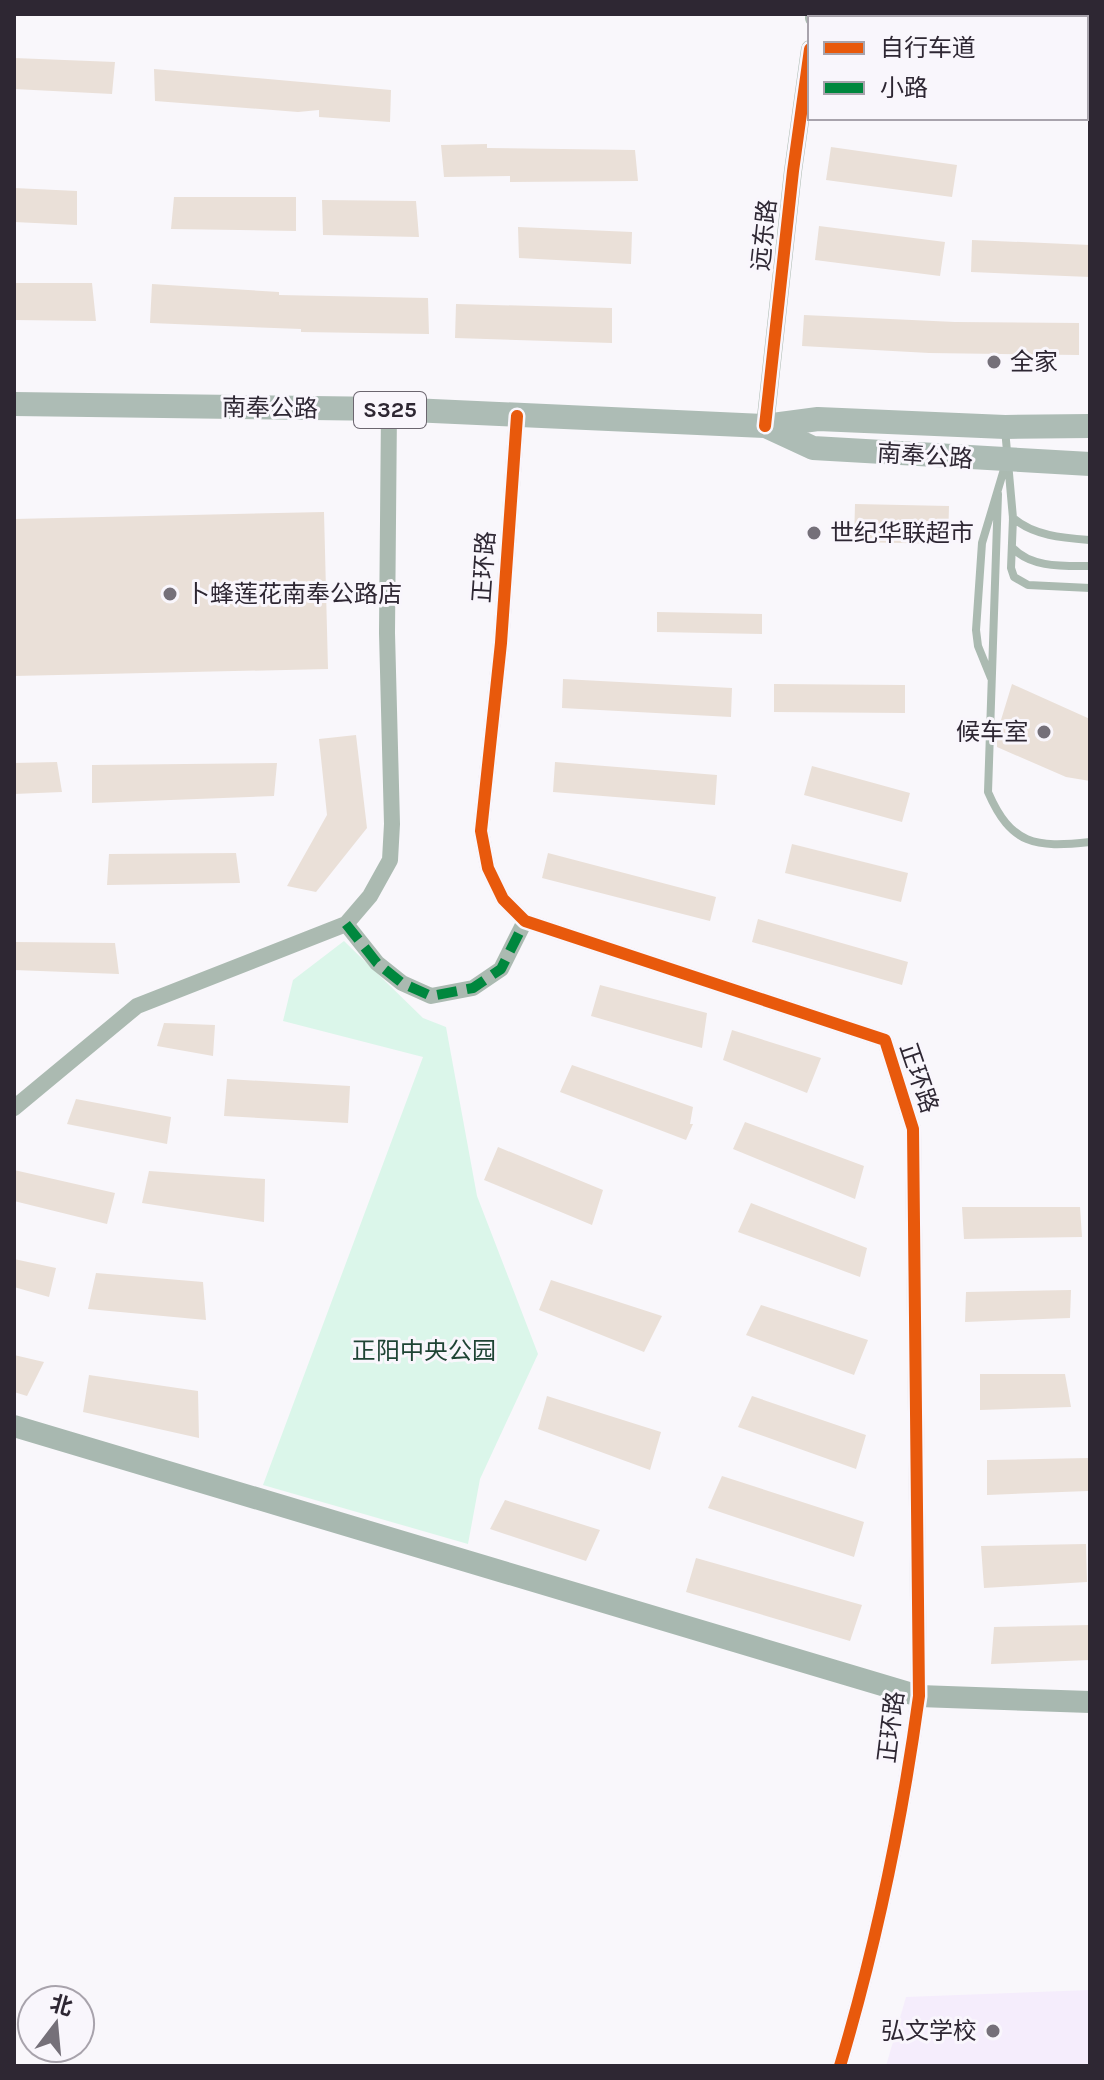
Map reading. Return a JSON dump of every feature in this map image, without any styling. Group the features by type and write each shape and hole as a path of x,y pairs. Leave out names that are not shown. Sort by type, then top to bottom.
{"main road":[{"name":"南奉公路","path":"14,404 389,409 765,426 818,419 1005,427 1090,426"},
{"name":"南奉公路","path":"765,426 813,448 1090,464"},
{"path":"14,1426 919,1696 1090,1702"}],"street":[{"name":"远东路","path":"765,426 808,63"},
{"path":"14,1108 137,1006 346,924 370,896 390,860 392,824 387,633 389,409"},
{"name":"正环路","path":"517,416 501,643 481,831 488,868 503,899 525,921 885,1040 913,1129 919,1696 909,1772 868,1972 840,2066"},
{"path":"346,924 377,963 402,983 431,996 473,988 501,969 525,921"}],"lane":[{"path":"1005,427 1013,518 1011,568 1014,577 1028,585 1090,588"},
{"path":"992,681 978,646 976,630 982,543 1006,461"},
{"path":"998,494 988,792 998,815 1018,837 1035,842 1090,842"},
{"path":"1013,518 1026,529 1090,540"},
{"path":"1012,546 1020,556 1036,562 1090,566"}],"shaded area":[{"name":"弘文学校","path":"1090,1990 1090,2066 886,2066 906,1997"}],"green space":[{"name":"正阳中央公园","path":"344,941 423,1018 446,1027 477,1196 538,1354 480,1479 468,1544 263,1485 423,1057 283,1021 293,980"}],"building":[{"path":"14,58 115,62 112,94 14,89"},
{"path":"154,69 391,90 390,122 319,117 319,110 298,112 155,101"},
{"path":"487,144 487,148 635,150 638,181 510,182 510,176 444,177 441,145"},
{"path":"831,147 957,165 952,197 826,180"},
{"path":"14,188 77,191 77,225 14,222"},
{"path":"174,197 296,197 296,231 171,229"},
{"path":"322,200 416,201 419,237 323,235"},
{"path":"819,226 945,242 940,276 815,260"},
{"path":"518,227 632,232 631,264 519,258"},
{"path":"972,240 1090,245 1090,277 971,272"},
{"path":"14,283 92,283 96,321 14,320"},
{"path":"152,284 279,292 279,295 428,298 429,334 301,332 301,329 150,323"},
{"path":"456,304 612,308 612,343 455,338"},
{"path":"804,315 955,322 1079,323 1079,355 929,353 802,346"},
{"path":"855,504 949,506 948,544 854,542"},
{"name":"卜蜂莲花南奉公路店","path":"324,512 328,669 14,676 14,519"},
{"path":"657,612 762,614 762,634 657,632"},
{"path":"563,679 732,688 731,717 562,708"},
{"path":"774,684 905,685 905,713 774,712"},
{"name":"候车室","path":"1012,684 1090,719 1090,781 1066,777 997,747 997,733"},
{"path":"356,735 367,828 316,892 287,886 327,815 319,739"},
{"path":"57,762 62,792 14,794 14,763"},
{"path":"555,762 717,775 715,805 553,792"},
{"path":"277,763 274,796 92,803 92,765"},
{"path":"812,766 910,793 902,822 804,795"},
{"path":"792,844 908,873 901,902 785,873"},
{"path":"236,853 240,883 107,885 109,854"},
{"path":"548,853 716,897 710,921 542,878"},
{"path":"758,919 908,962 902,985 752,942"},
{"path":"14,942 115,943 119,974 14,970"},
{"path":"600,985 707,1013 702,1048 591,1016"},
{"path":"164,1023 215,1025 213,1056 157,1046"},
{"path":"732,1030 821,1058 807,1093 723,1060"},
{"path":"572,1065 693,1107 690,1124 693,1124 686,1140 560,1092"},
{"path":"227,1079 350,1086 348,1123 224,1116"},
{"path":"76,1099 171,1117 167,1144 67,1124"},
{"path":"745,1122 864,1166 855,1199 733,1149"},
{"path":"498,1147 603,1190 592,1225 484,1180"},
{"path":"14,1170 115,1193 107,1224 14,1201"},
{"path":"149,1171 265,1179 264,1222 142,1203"},
{"path":"751,1203 867,1248 860,1277 738,1232"},
{"path":"962,1207 1080,1207 1082,1237 964,1239"},
{"path":"14,1259 56,1268 49,1297 14,1287"},
{"path":"96,1273 203,1282 206,1320 88,1309"},
{"path":"551,1280 662,1316 644,1352 539,1310"},
{"path":"1071,1290 1070,1318 965,1322 966,1292"},
{"path":"761,1305 868,1340 854,1375 746,1335"},
{"path":"14,1355 44,1362 27,1396 14,1392"},
{"path":"980,1374 1065,1374 1071,1407 980,1410"},
{"path":"89,1375 198,1391 199,1438 83,1412"},
{"path":"547,1396 661,1432 650,1470 538,1429"},
{"path":"752,1396 866,1435 856,1469 738,1427"},
{"path":"1088,1458 1088,1491 987,1495 987,1460"},
{"path":"722,1476 864,1522 854,1557 708,1508"},
{"path":"505,1500 600,1530 586,1561 490,1529"},
{"path":"1086,1544 1087,1582 984,1588 981,1546"},
{"path":"696,1558 862,1605 850,1641 686,1592"},
{"path":"1090,1625 1090,1660 991,1664 994,1627"}],"marked path":[{"path":"346,924 377,963 402,983 431,996 473,988 501,969 525,921"}],"cycle path":[{"path":"765,426 808,63"},
{"path":"517,416 501,643 481,831 488,868 503,899 525,921 885,1040 913,1129 919,1696 887,1882 840,2066"}],"place":[{"name":"全家","path":"994,362"},
{"name":"世纪华联超市","path":"814,533"},
{"name":"卜蜂莲花南奉公路店","path":"170,594"},
{"name":"候车室","path":"1044,732"},
{"name":"弘文学校","path":"993,2031"}]}
